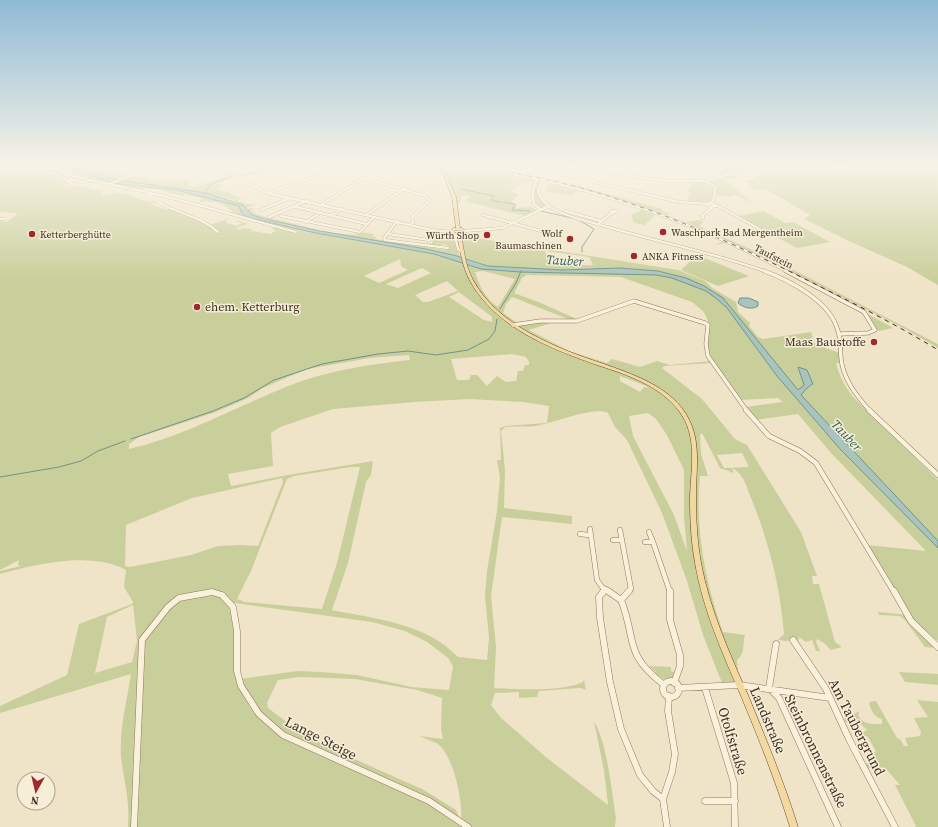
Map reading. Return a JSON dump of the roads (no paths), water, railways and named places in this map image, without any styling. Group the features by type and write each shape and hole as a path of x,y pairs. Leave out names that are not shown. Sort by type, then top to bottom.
{"main road":[{"path":"454,204 458,229"},
{"path":"452,232 458,229 464,231"},
{"path":"452,232 459,234 464,231"},
{"name":"Landstraße","path":"459,234 461,252 466,268 484,300 496,312 513,325 546,344 650,384 672,400 687,418 692,428 695,446 693,506 696,552 703,589 713,625 774,769 794,827"}],"street":[{"path":"163,204 209,223 218,232"},
{"path":"190,204 296,232"},
{"path":"261,210 276,204"},
{"path":"268,217 303,204"},
{"path":"314,204 452,235 456,239 458,248 461,252"},
{"path":"366,215 382,204"},
{"path":"410,225 413,222 412,217 426,204"},
{"path":"534,204 540,209"},
{"path":"546,204 559,212 597,224 731,260 768,272 793,285 819,303 834,320 840,334 840,358 843,373 853,390 874,416 938,475"},
{"name":"Taufstein","path":"629,204 693,227 733,245 864,312 875,330 868,333 840,334"},
{"path":"702,204 724,209 767,235"},
{"path":"464,231 491,230 514,223 548,206"},
{"path":"703,218 702,216 712,206"},
{"path":"296,207 318,214 366,224"},
{"path":"332,216 342,209"},
{"path":"565,211 601,221"},
{"path":"597,224 612,213"},
{"path":"306,222 318,214"},
{"path":"483,215 514,223 544,234"},
{"path":"281,216 345,230 362,231 366,224 374,217"},
{"path":"444,231 455,227 457,218"},
{"path":"397,222 384,238 425,246 428,244 448,248"},
{"path":"432,230 452,232"},
{"path":"428,244 432,230"},
{"path":"388,234 429,240"},
{"path":"513,325 540,321 577,321 634,301 705,322 708,325 708,355 731,389 767,435 802,451 810,456 816,463 875,558 911,621 938,646"},
{"path":"620,530 631,589 623,596 621,600"},
{"path":"580,534 590,532 597,580 621,600 625,608 634,653 645,668 663,684 663,690 669,696 668,711 675,754 672,772 663,799 667,827"},
{"path":"649,532 670,594 670,620 680,655 680,666 676,686 677,695 669,696"},
{"path":"613,540 622,540"},
{"path":"645,542 653,542"},
{"path":"606,589 601,593 599,598 601,622 607,666 621,726 632,759 645,782 656,795 663,799"},
{"name":"Lange Steige","path":"134,827 142,640 168,607 179,598 212,592 222,594 233,607 238,631 237,671 240,686 259,714 283,734 429,801 468,827"},
{"name":"Am Taubergrund","path":"793,640 830,698 895,827"},
{"path":"769,688 776,644"},
{"path":"663,684 668,681 676,686 705,688 739,685 769,688 830,698"},
{"name":"Otolfstraße","path":"705,688 734,783 735,827"},
{"name":"Steinbronnenstraße","path":"769,688 779,698 838,827"},
{"path":"706,801 735,801"}],"water":[{"path":"230,204 243,205 252,215 265,219 320,231 426,249 457,256 488,266 563,270 620,268 658,271 686,278 704,286 723,298 798,390 804,385 798,367 807,370 813,384 801,395 938,541 938,548 840,449 777,376 727,308 706,291 672,278 656,275 520,272 481,269 434,254 316,233 247,217 242,214 239,206"},
{"path":"740,298 749,298 758,302 758,306 748,308 743,306 738,303"}],"waterway":[{"path":"513,204 515,204 512,210 530,211"},
{"name":"Tauber","path":"540,211 577,219 594,229 582,247 582,252"},
{"path":"500,309 516,283 521,271"},
{"path":"131,439 213,411 244,398 274,380 322,364 378,354 408,351 436,355 468,350 489,339 495,331 497,319"},
{"path":"0,477 59,467 81,461 98,451 125,441"}],"railway":[{"path":"631,204 688,225 751,253 876,315 938,350"}],"place":[{"name":"Waschpark Bad Mergentheim","path":"663,232"},
{"name":"Ketterberghütte","path":"32,234"},
{"name":"Würth Shop","path":"487,235"},
{"name":"Wolf Baumaschinen","path":"570,239"},
{"name":"ANKA Fitness","path":"634,256"},
{"name":"ehem. Ketterburg","path":"197,307"},
{"name":"Maas Baustoffe","path":"874,342"}]}
